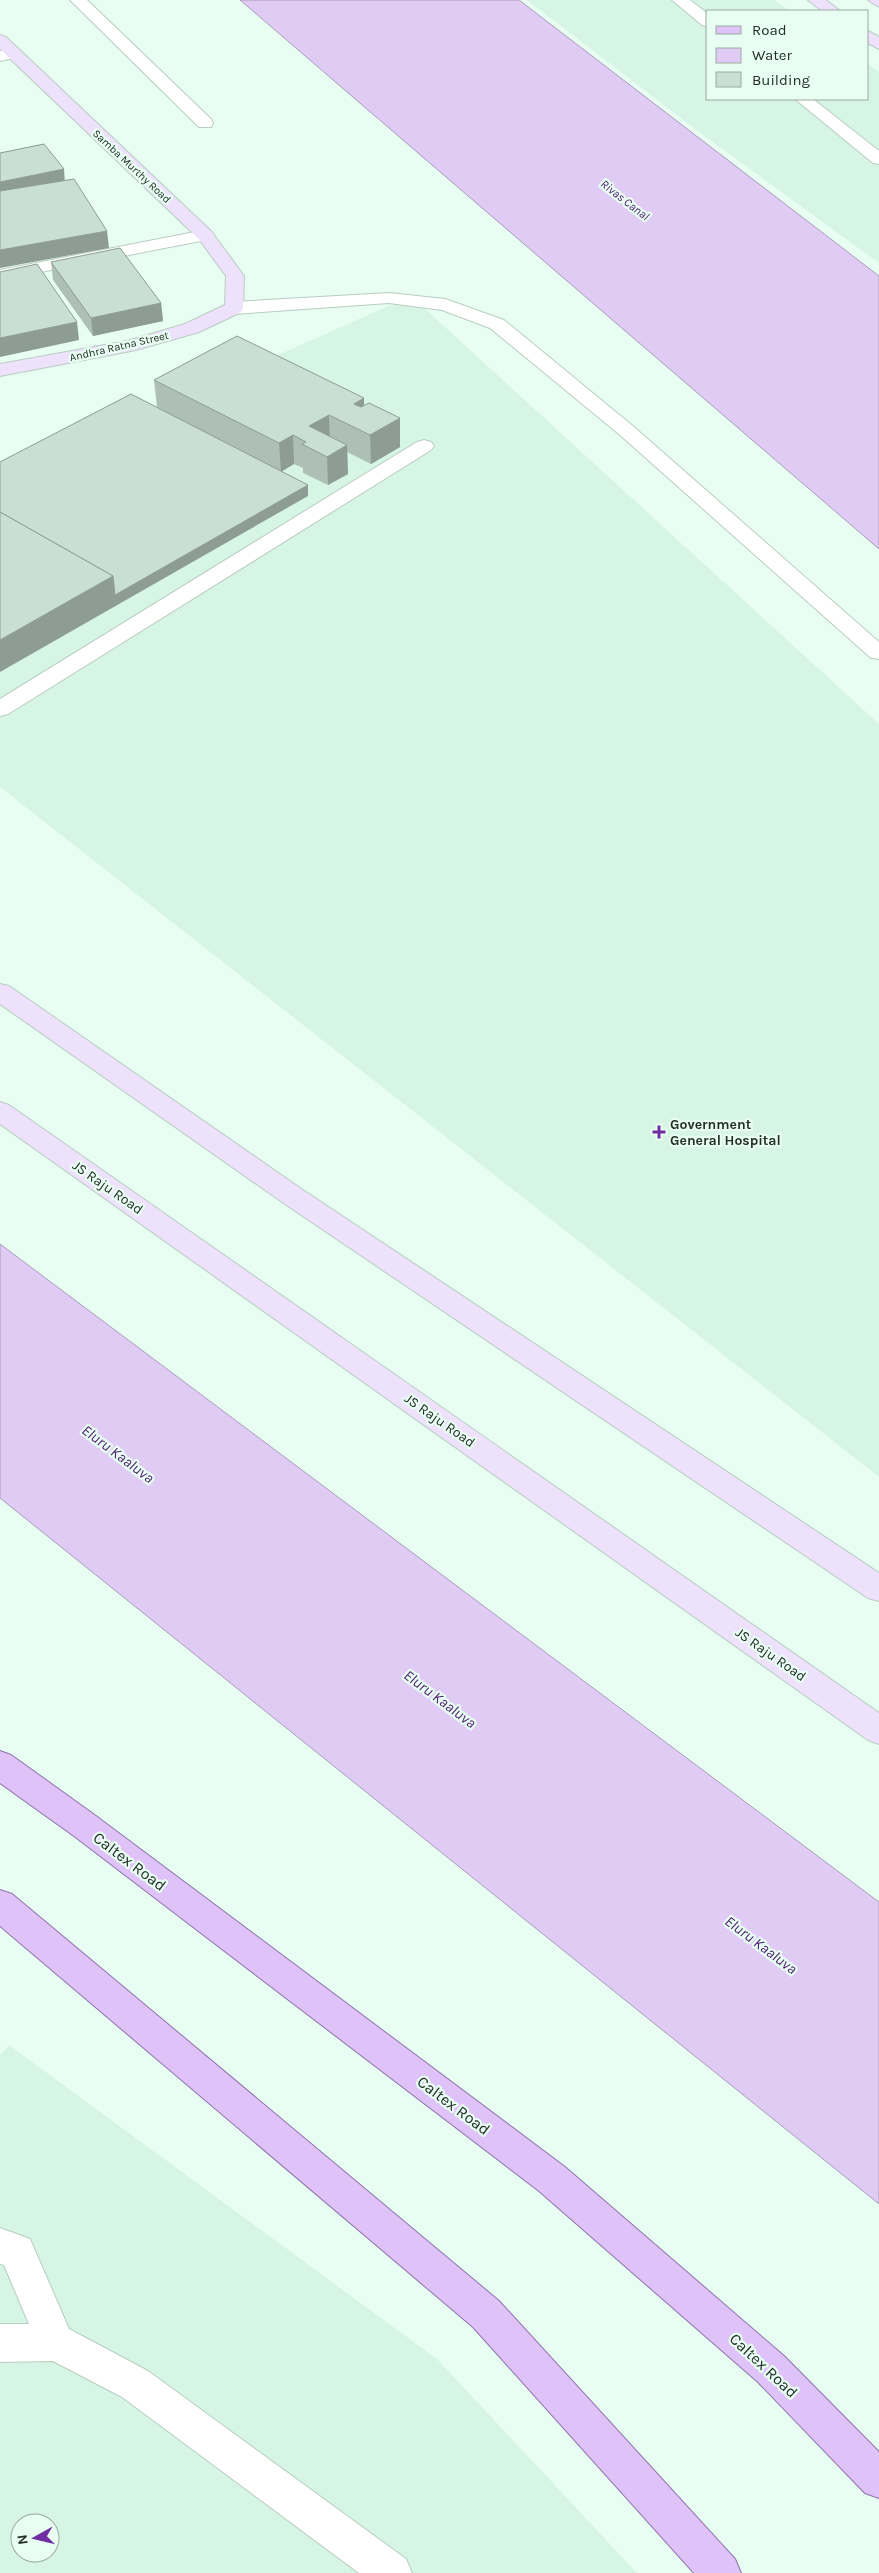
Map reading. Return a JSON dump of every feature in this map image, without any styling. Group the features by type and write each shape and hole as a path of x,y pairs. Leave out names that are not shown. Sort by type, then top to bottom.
{"main road":[{"name":"Caltex Road","path":"0,1765 101,1838 552,2179 771,2368 879,2479"},
{"path":"0,1905 486,2314 721,2573"}],"street":[{"path":"78,0 205,124"},
{"path":"680,0 706,20"},
{"path":"816,0 831,10"},
{"name":"Samba Murthy Road","path":"0,40 6,55 205,235 235,276 234,308"},
{"path":"804,100 879,159"},
{"path":"0,275 205,235"},
{"path":"234,308 389,298 445,305 497,324 627,431 879,654"},
{"name":"Andhra Ratna Street","path":"0,370 130,346 192,328 234,308"},
{"path":"0,709 424,446"},
{"path":"0,992 291,1195 879,1589"},
{"name":"JS Raju Road","path":"0,1111 879,1730"},
{"path":"0,2246 17,2252 56,2342"},
{"path":"0,2343 56,2342 135,2384 392,2573"}],"shaded area":[{"path":"527,0 774,0 789,10 706,10 706,100 869,100 869,65 879,72 879,263 703,135"},
{"name":"Government General Hospital","path":"411,296 879,724 879,1477 0,787 0,478"},
{"path":"9,2045 437,2359 637,2573 0,2573 0,2055"}],"water":[{"name":"Rivas Canal","path":"240,0 519,0 879,276 879,549"},
{"name":"Eluru Kaaluva","path":"0,1244 879,1902 879,2204 0,1498"}],"building":[{"path":"44,144 64,169 0,182 0,153"},
{"path":"74,179 107,231 0,250 0,191"},
{"path":"120,248 161,303 91,318 51,262"},
{"path":"37,264 77,322 0,338 0,272"},
{"path":"237,336 364,398 354,404 361,407 369,403 400,418 370,435 329,415 309,426 347,445 327,457 302,444 306,442 293,435 279,443 154,380"},
{"path":"131,394 308,485 115,595 113,576 0,512 0,462"},
{"path":"0,512 113,576 0,640"}],"place":[{"name":"Government General Hospital","path":"659,1132"}]}
